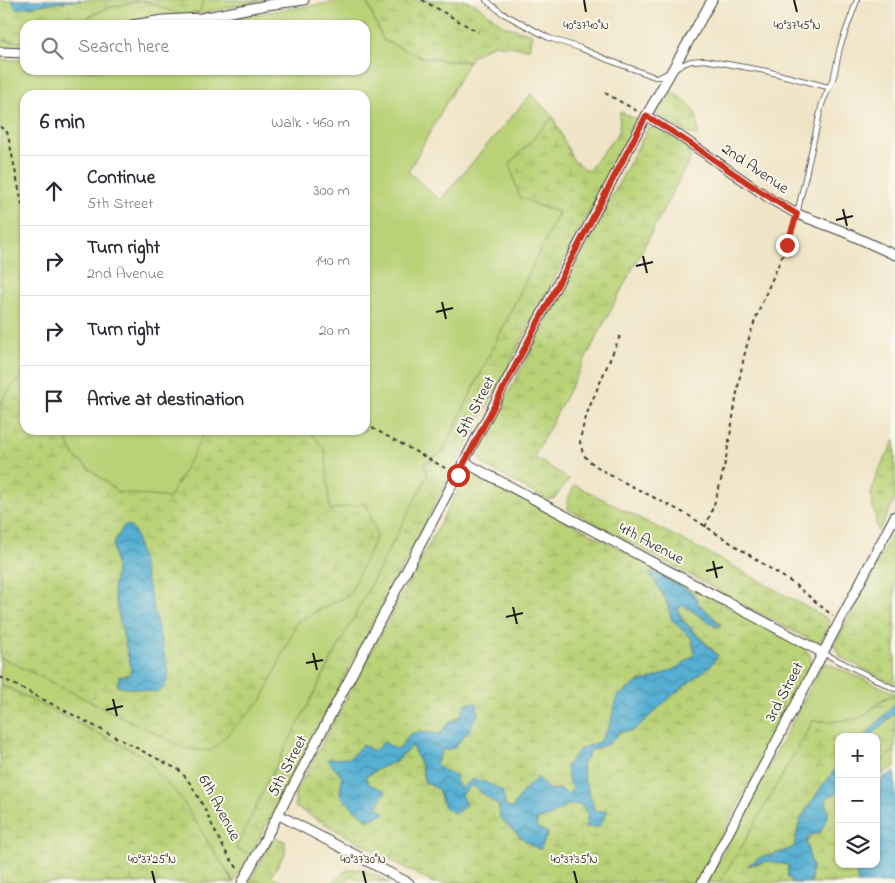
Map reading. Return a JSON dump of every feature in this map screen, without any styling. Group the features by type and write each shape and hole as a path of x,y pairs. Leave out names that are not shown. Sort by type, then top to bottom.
{"street":[{"path":"163,20 201,18 267,4 304,0"},
{"name":"5th Street","path":"244,880 646,116 712,0"},
{"path":"0,52 20,53"},
{"name":"2nd Avenue","path":"646,116 674,132 764,195 797,214 842,230 895,255"},
{"name":"4th Avenue","path":"464,462 823,653"},
{"name":"3rd Street","path":"702,883 895,516"},
{"path":"279,814 409,883"}],"lane":[{"path":"486,0 507,16 554,41 580,48 655,77 666,75 678,65 690,61 705,60 766,71 828,87"},
{"path":"797,214 820,111 834,76 840,47 856,0"},
{"path":"823,653 895,689"}],"path":[{"path":"422,0 478,32"},
{"path":"605,94 646,116"},
{"path":"0,128 6,130 8,135 20,194"},
{"path":"705,527 716,498 723,468 747,347 755,320 787,245 797,214"},
{"path":"620,336 584,423 580,442 581,448 589,461 608,474 688,515 811,596 839,622"},
{"path":"370,427 458,475"},
{"name":"6th Avenue","path":"0,677 179,770 192,786 223,849 244,880"}],"green space":[{"path":"0,0 12,0 16,9 81,0 142,0 105,9 83,20 20,20 20,42 0,40"},
{"path":"142,0 184,16 200,11 204,0 263,0 186,17 160,17 145,20 83,20 105,9"},
{"path":"142,0 204,0 200,11 184,16"},
{"path":"350,0 366,0 383,40 421,57 447,61 469,61 408,172 440,200 531,94 553,117 510,164 539,206 559,212 443,451 424,464 428,475 236,848 251,854 234,882 143,756 0,684 0,60 20,60 20,75 370,75 370,20 214,20"},
{"path":"366,0 463,0 479,6 502,25 532,34 529,49 494,44 472,56 469,61 447,61 421,57 383,40"},
{"path":"0,40 20,42 20,49 0,48"},
{"path":"666,88 686,102 695,113 698,127 697,137 657,117 655,112"},
{"path":"620,112 638,120 251,854 236,849 264,789 428,475 424,464 443,451 559,212 519,197 510,164 553,117 573,160 588,171 619,132"},
{"path":"658,127 688,148 691,157 534,457 569,479 555,498 547,500 484,465 476,455 648,128"},
{"path":"20,377 20,435 64,435 75,457 118,492 169,498 203,435 313,435 325,450 330,510 366,503 377,535 349,595 298,621 262,700 211,751 187,749 0,657 0,408 5,395","holes":["116,571 156,692 130,674 131,669 113,590"]},
{"path":"895,440 895,500 878,532 871,495 876,475"},
{"path":"473,470 804,648 810,655 812,665 696,883 433,883 295,807 295,794 466,475","holes":["650,573 692,592 699,604 721,624 716,626 683,605 678,610 682,619 718,655 709,667 620,732 608,744 591,750 582,765 584,779 595,811 608,811 588,814 580,804 567,805 550,816 538,819 536,827 548,833 540,850 500,818 499,806 472,785 444,807 438,789 424,782 422,767 412,746 395,762 365,777 370,785 377,807 384,813 368,820 340,795 342,777 374,751 398,750 419,732 440,734 448,724 477,703 478,714 468,731 454,748 442,750 436,764 442,770 454,774 461,789 473,779 512,809 524,790 560,789 567,794 574,788 579,750 600,741 609,727 618,696 680,666 695,654 692,639 672,620 666,600"]},
{"path":"575,485 729,564 828,619 830,624 820,642 815,643 568,509 567,501"},
{"path":"895,529 895,685 842,658 834,645"},
{"path":"826,663 895,693 895,696 885,698 858,719 813,721 719,883 707,883 822,666"},
{"path":"0,684 143,756 180,797 234,883 0,883"},
{"path":"891,695 895,696 895,703 868,733 835,733 835,770 800,820 794,847 766,856 749,865 768,861 788,865 788,878 794,883 719,883 813,721 858,719 866,715"},
{"path":"895,713 895,751 880,763 880,733 873,733"},
{"path":"895,751 895,767 880,775 880,763"},
{"path":"835,794 835,868 856,868 858,883 811,883 812,866 806,843 828,815 826,798"},
{"path":"274,837 285,841 285,854 271,876 285,883 249,883"},
{"path":"348,869 362,869 390,883 369,882 353,876 342,883 332,883"}],"water":[{"path":"12,0 81,0 16,9"},
{"path":"124,525 130,526 135,533 169,674 164,688 156,692 117,686 119,677 130,674 131,669 113,590 116,571 113,545"},
{"path":"649,572 656,573 692,592 699,604 721,625 716,627 683,605 678,610 682,620 718,656 709,667 673,695 633,731 620,732 609,744 591,750 582,765 584,779 595,811 608,811 599,827 585,827 588,814 581,804 567,805 550,816 538,819 536,827 548,833 540,850 524,840 500,818 499,806 472,785 461,794 466,805 455,814 444,807 438,789 424,782 422,767 412,746 395,762 365,777 370,785 386,791 377,807 385,813 368,820 340,795 342,777 327,759 350,758 362,745 374,751 384,742 398,750 410,734 419,732 440,734 448,724 461,716 466,703 477,703 478,714 468,731 454,748 442,750 436,764 442,770 454,774 460,789 473,779 486,782 502,791 506,806 512,809 524,790 538,777 548,790 560,789 567,794 574,788 569,783 566,766 579,750 600,741 609,727 618,696 637,683 659,676 680,666 695,654 692,639 672,620 666,600"},
{"path":"895,703 895,713 873,733 868,733"},
{"path":"835,770 835,794 826,798 828,815 820,833 810,835 806,842 812,866 811,883 794,883 788,878 788,865 768,861 747,866 761,857 783,852 794,847 800,820"},
{"path":"895,772 895,883 858,883 856,868 880,868 880,782 885,776"}],"route":[{"path":"458,475 646,116 674,132 772,200 797,214 787,245"}]}
